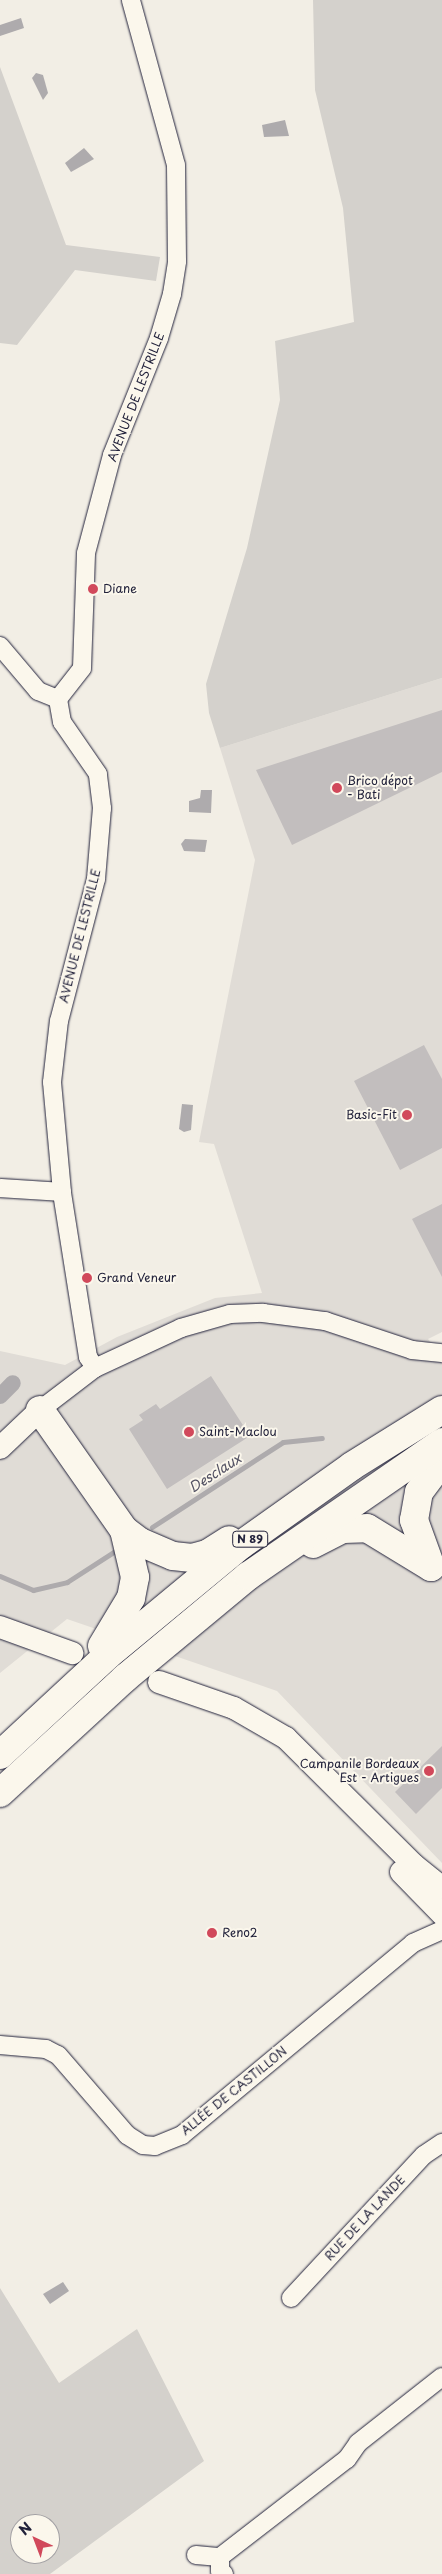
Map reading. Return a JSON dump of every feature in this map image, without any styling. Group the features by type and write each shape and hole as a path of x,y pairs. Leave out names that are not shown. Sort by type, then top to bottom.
{"highway":[{"path":"40,1410 124,1530 140,1542 173,1556 207,1554 366,1444 442,1399"},
{"name":"N 89","path":"0,1755 72,1688 172,1600 241,1545 352,1466 442,1410"},
{"name":"N 89","path":"0,1793 125,1678 248,1576 442,1442"},
{"path":"436,1572 414,1520 419,1492 442,1462"},
{"path":"125,1678 165,1659 298,1555 343,1529 378,1532 436,1572"},
{"path":"72,1688 123,1616 131,1598 134,1577 124,1530"}],"street":[{"name":"AVENUE DE LESTRILLE","path":"95,1368 87,1349 62,1192 52,1082 59,1020 96,879 102,808 98,774 62,722 58,699 82,668 86,554 112,455 159,338 172,294 177,261 176,165 131,0"},
{"path":"0,646 38,691 58,699"},
{"path":"0,1188 62,1192"},
{"path":"0,1448 40,1410 95,1368 182,1328 238,1314 325,1321 412,1350 442,1353"},
{"path":"0,1628 72,1653"},
{"path":"159,1682 253,1717 286,1738 442,1888"},
{"path":"330,1781 377,1846 442,1914"},
{"name":"ALLÉE DE CASTILLON","path":"0,2045 46,2049 58,2055 127,2135 143,2145 155,2146 182,2134 413,1942 442,1930"},
{"name":"RUE DE LA LANDE","path":"291,2298 424,2155 442,2143"},
{"path":"196,2555 222,2565 347,2459 358,2443 442,2377"}],"shaded area":[{"path":"313,0 442,0 442,678 220,748 209,713 206,684 247,548 280,400 275,341 354,322 343,208 315,90"},
{"path":"21,18 24,28 0,36 0,25"},
{"path":"0,67 66,245 160,257 156,281 75,270 17,345 0,343"},
{"path":"36,73 43,75 48,93 43,100 32,78"},
{"path":"285,120 289,136 264,137 262,125"},
{"path":"84,148 94,159 71,172 65,163"},
{"path":"442,678 442,1332 428,1339 442,1357 442,1863 277,1691 67,1619 0,1673 0,1351 65,1365 117,1337 215,1298 262,1293 214,1144 199,1142 255,860 220,748"},
{"path":"201,790 212,790 211,813 189,812 189,801 200,798"},
{"path":"185,839 207,840 205,852 184,851 181,844"},
{"path":"182,1104 193,1105 191,1130 184,1132 179,1129"},
{"path":"63,2282 69,2291 50,2304 43,2294"},
{"path":"0,2288 59,2383 137,2329 204,2461 50,2574 0,2574"}],"building":[{"name":"Brico dépot - Bati","path":"442,710 442,772 292,845 256,770"},
{"name":"Basic-Fit","path":"424,1045 442,1079 442,1148 400,1170 354,1081"},
{"path":"442,1204 442,1277 412,1219"},
{"name":"Saint-Maclou","path":"211,1376 250,1436 167,1489 129,1429 143,1420 139,1415 156,1404 160,1409"},
{"name":"Campanile Bordeaux Est - Artigues","path":"442,1746 442,1788 416,1814 395,1792"}],"waterway":[{"path":"0,1396 13,1383"},
{"name":"Desclaux","path":"152,1527 283,1442 322,1438"},
{"name":"Desclaux","path":"0,1576 33,1590 67,1582 115,1551"}],"place":[{"name":"Diane","path":"93,589"},
{"name":"Brico dépot - Bati","path":"337,788"},
{"name":"Basic-Fit","path":"407,1115"},
{"name":"Grand Veneur","path":"87,1278"},
{"name":"Saint-Maclou","path":"189,1432"},
{"name":"Campanile Bordeaux Est - Artigues","path":"429,1771"},
{"name":"Reno2","path":"212,1933"}]}
